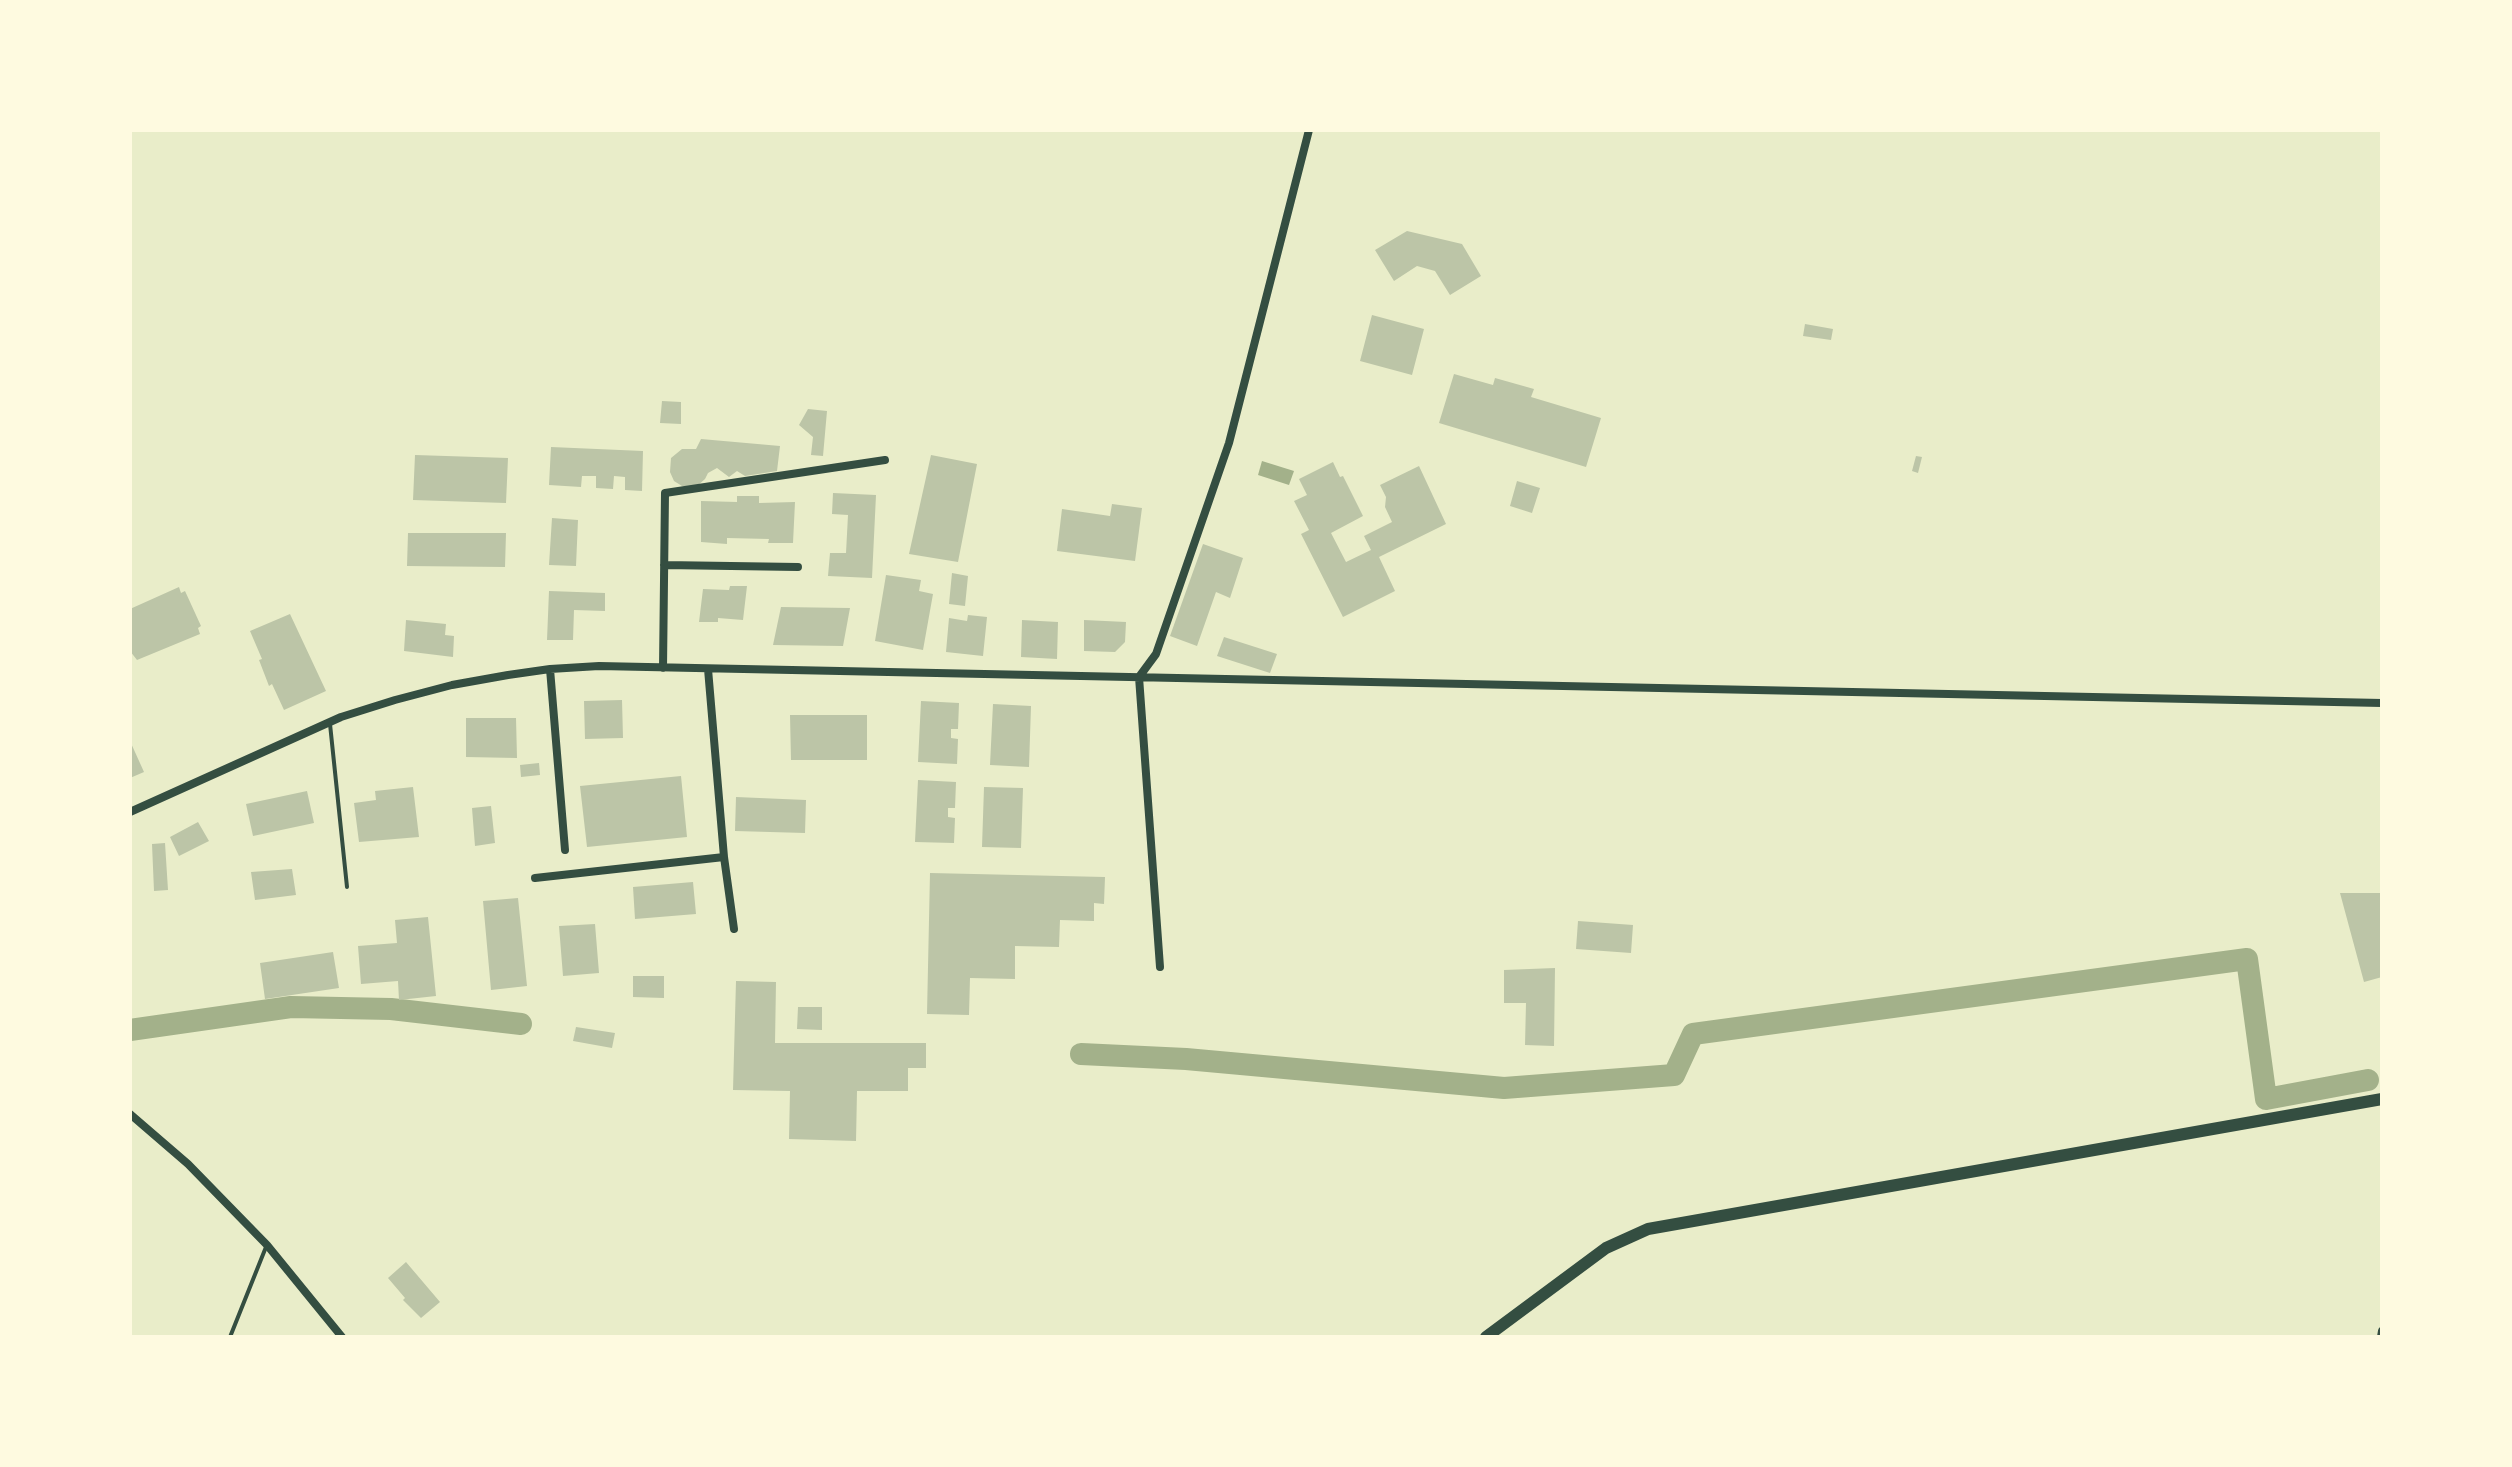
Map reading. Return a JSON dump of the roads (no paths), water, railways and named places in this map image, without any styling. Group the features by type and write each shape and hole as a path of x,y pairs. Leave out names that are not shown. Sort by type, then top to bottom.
{"main road":[{"path":"1486,1337 1606,1248 1648,1229 2382,1099"}],"street":[{"path":"1160,967 1139,677 1156,654 1229,443 1309,130"},
{"path":"663,668 665,493 885,460"},
{"path":"664,565 798,567"},
{"path":"130,812 330,722 395,700 452,685 550,669 599,666 2382,703"},
{"path":"550,669 565,850"},
{"path":"708,669 724,857 734,929"},
{"path":"535,878 724,857"},
{"path":"130,1114 188,1164 267,1245 342,1337"},
{"path":"2381,1337 2382,1331"}],"lane":[{"path":"330,722 347,887"},
{"path":"230,1337 267,1245"}],"waterway":[{"path":"1081,1054 1186,1059 1504,1088 1674,1075 1693,1034 2247,959 2266,1099 2368,1080"},
{"path":"130,1030 291,1007 391,1009 521,1024"}]}
